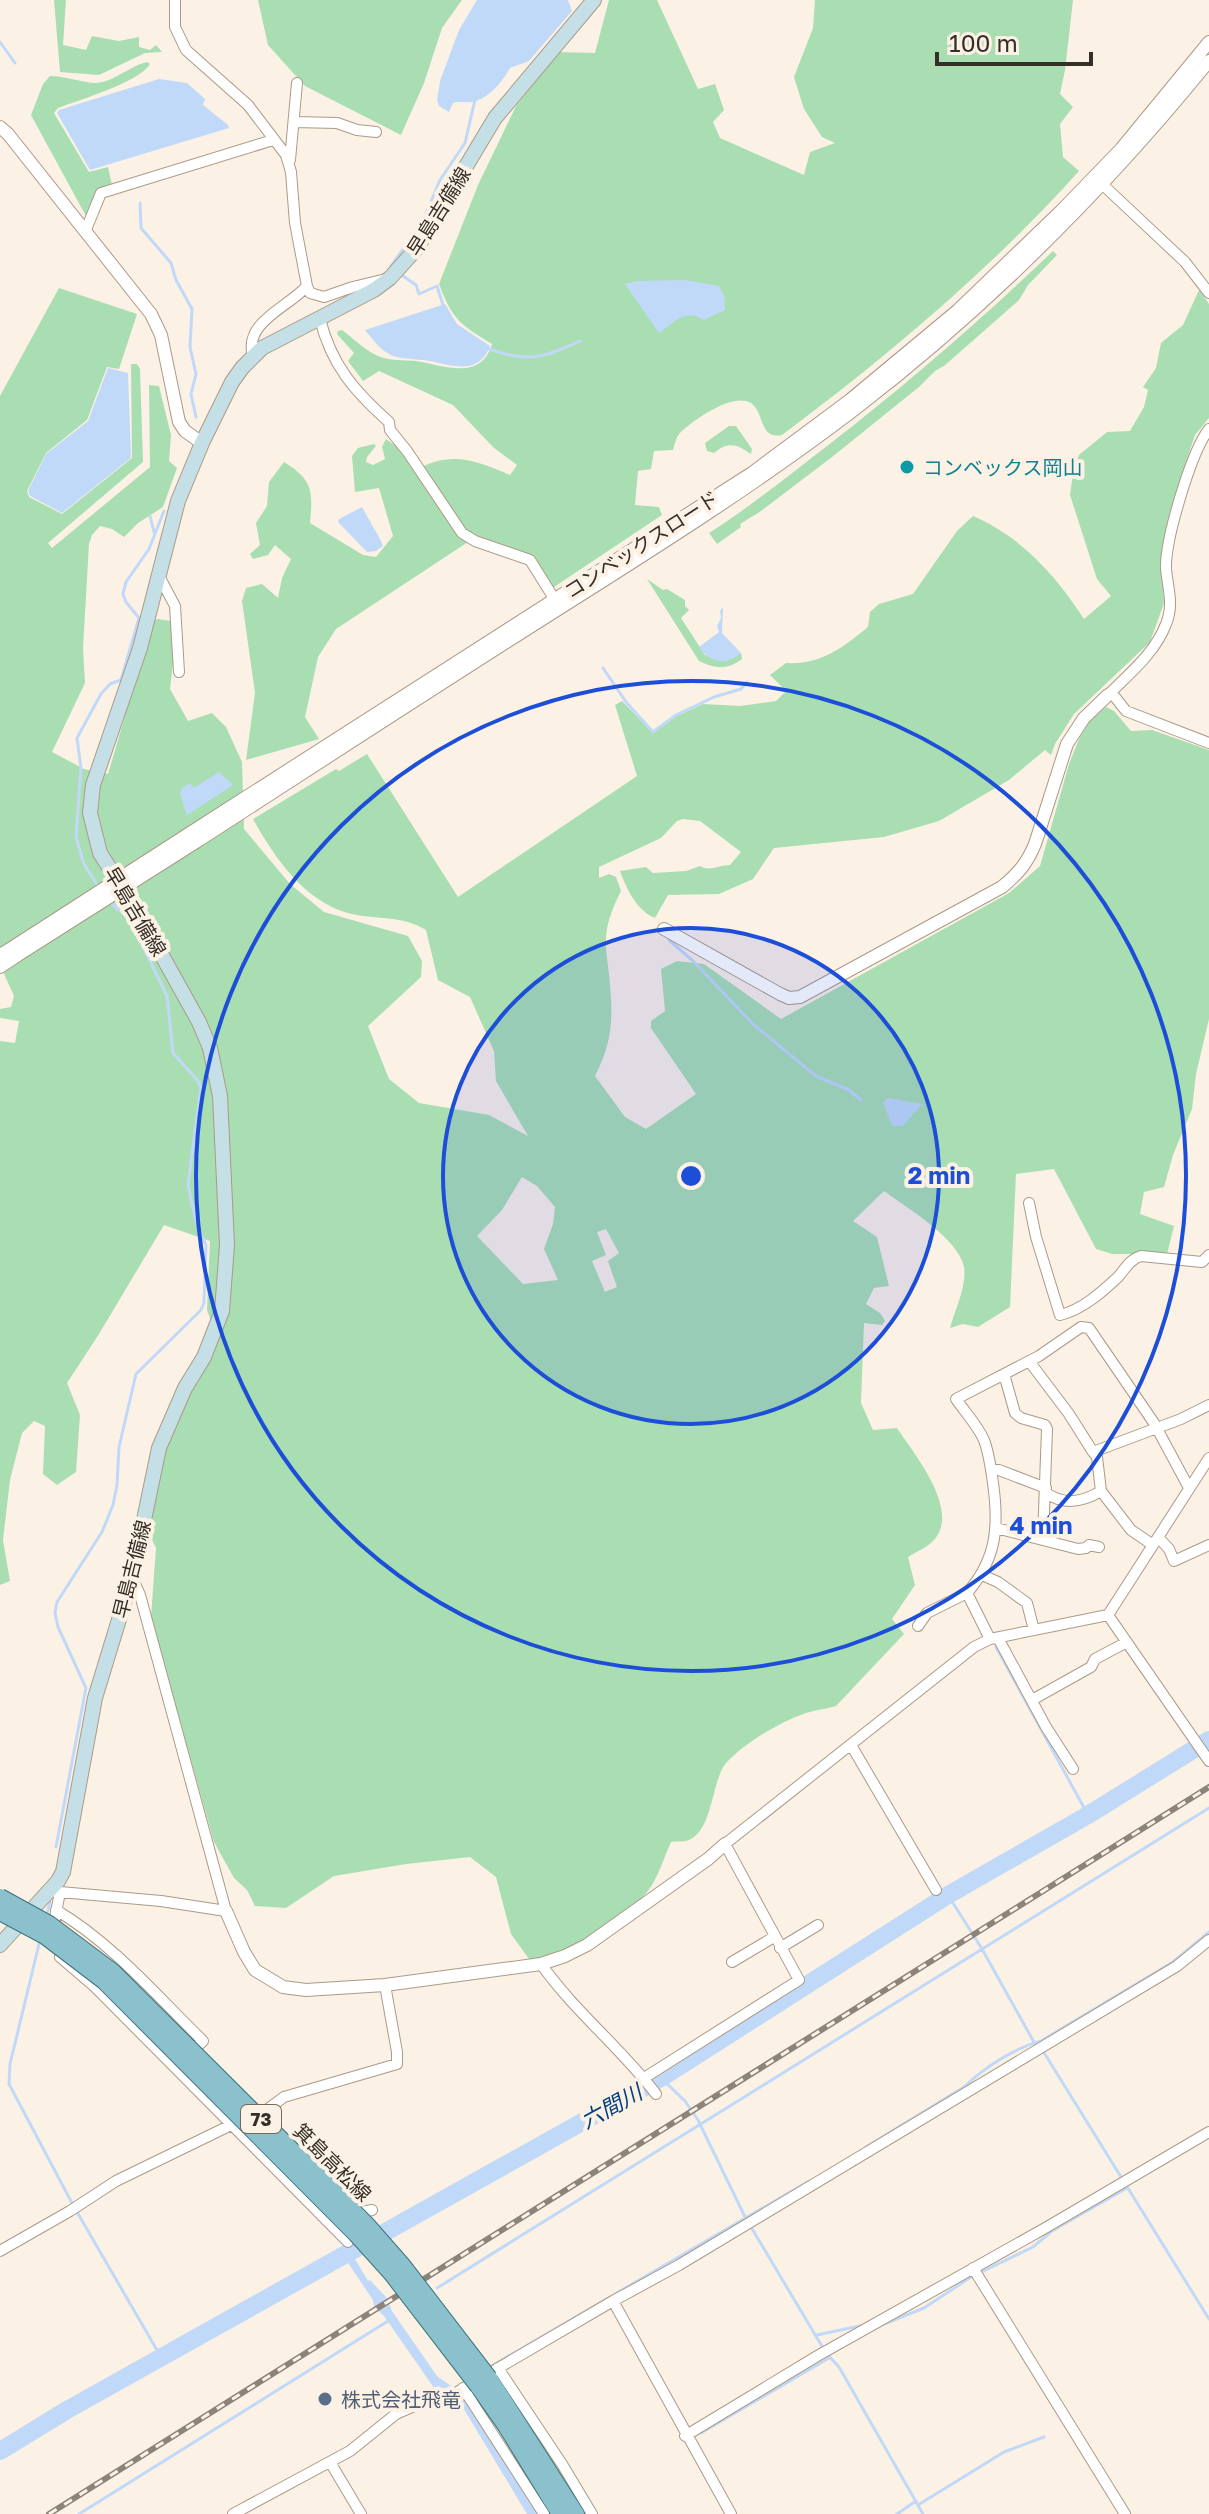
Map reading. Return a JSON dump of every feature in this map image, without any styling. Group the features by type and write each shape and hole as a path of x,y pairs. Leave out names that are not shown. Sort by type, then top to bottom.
{"main road":[{"name":"早島吉備線","path":"0,1945 54,1891 63,1872 95,1698 132,1577 159,1448 185,1388 214,1335 222,1311 227,1245 220,1096 210,1048 199,1022 140,916 100,853 90,813 93,785 137,659 178,501 232,382 253,356 275,340 358,300 390,278 417,248 495,118 594,0"},
{"name":"箕島高松線","path":"0,1897 80,1944 113,1972 367,2225 403,2266 560,2514"},
{"name":"箕島高松線","path":"0,1912 45,1936 104,1981 356,2234 478,2382 576,2514"}],"street":[{"path":"175,0 175,27 186,50 248,105 286,155 290,167"},
{"name":"コンベックスロード","path":"193,838 752,473 799,439 957,311 1062,210 1121,149 1209,42"},
{"name":"コンベックスロード","path":"0,967 16,951 626,567 756,481 865,401 964,319 1021,266 1102,184 1209,61"},
{"path":"297,83 290,167 295,223 310,293 324,297 390,278"},
{"path":"294,122 337,123 376,132"},
{"path":"0,127 157,325 179,422 185,431 202,443"},
{"path":"85,232 101,193 273,140"},
{"path":"1102,184 1185,262 1209,293"},
{"path":"253,356 251,341 265,320 300,295 307,286"},
{"path":"320,319 327,346 359,395 389,422 390,430 462,533 475,541 530,560 555,600"},
{"path":"664,929 789,998 800,997 987,896 1019,873 1035,844 1067,744 1084,718 1151,651 1168,621 1171,603 1167,557 1191,462 1209,429"},
{"path":"158,574 175,606 179,672"},
{"path":"1110,694 1126,711 1209,743"},
{"name":"コンベックスロード","path":"0,955 16,951"},
{"path":"1029,1203 1060,1315 1075,1311 1116,1278 1135,1258 1202,1262 1209,1255"},
{"path":"1075,1311 1157,1429 1189,1488"},
{"path":"918,1626 927,1613 967,1593 982,1575 991,1554 996,1528 996,1506 984,1439 956,1399 1029,1361 1081,1327 1089,1328"},
{"path":"1029,1361 1097,1457 1101,1491 1131,1530 1169,1549 1174,1561 1209,1545"},
{"path":"1004,1374 1015,1413 1021,1418 1045,1425 1047,1429 1043,1539"},
{"path":"1093,1452 1157,1429 1209,1405"},
{"path":"132,1577 140,1595 226,1911 255,1970 283,1987 306,1990 385,1985 541,1964 587,1945 708,1859 974,1647 994,1639 1108,1615 1209,1458"},
{"path":"991,1470 999,1470 1046,1490 1060,1501 1078,1502 1101,1491"},
{"path":"996,1528 1078,1549 1089,1545 1099,1547"},
{"path":"982,1575 998,1582 1027,1603 1034,1630"},
{"path":"967,1593 1073,1769"},
{"path":"1108,1615 1207,1758"},
{"path":"1032,1700 1091,1667 1095,1659 1127,1642"},
{"path":"851,1745 936,1890"},
{"path":"644,2078 799,1980 725,1844"},
{"path":"226,1911 161,1901 54,1891 56,1910 50,1944 348,2242"},
{"path":"56,1910 82,1925 108,1948 203,2041 174,2067"},
{"path":"780,1948 818,1925"},
{"path":"732,1962 774,1937"},
{"path":"233,2514 350,2451 396,2414 419,2404 447,2398 478,2382 744,2226 1177,1966 1209,1940"},
{"path":"541,1964 561,1992 656,2094"},
{"path":"0,2251 116,2181 231,2125 257,2117 284,2097 397,2064 385,1985"},
{"path":"685,2436 831,2348 976,2272 1209,2132"},
{"path":"326,2220 372,2210"},
{"path":"976,2272 1125,2514"},
{"path":"613,2301 685,2436 731,2514"},
{"path":"478,2382 544,2514"},
{"path":"478,2382 562,2464 592,2514"},
{"path":"330,2462 361,2514"}],"green space":[{"path":"54,0 66,0 63,45 86,50 92,36 119,41 139,37 139,47 150,50 156,45 162,52 145,53 99,75 60,72"},
{"path":"258,0 462,0 442,28 424,83 401,135 305,86 268,45"},
{"path":"609,0 657,0 698,89 715,84 724,110 713,122 720,138 804,175 810,152 835,143 822,137 804,109 794,77 813,28 815,0 1073,0 1060,94 1073,107 1060,124 1063,157 1079,171 1010,243 937,310 782,435 769,434 751,403 734,401 703,415 686,428 678,436 673,450 654,451 651,469 638,471 635,505 659,507 662,515 551,589 534,561 468,542 336,629 318,657 305,717 319,739 246,760 255,693 242,601 246,588 262,584 278,598 282,578 291,559 275,545 268,555 253,559 250,554 260,545 256,523 267,506 269,482 284,462 301,475 309,487 310,523 363,555 376,557 393,536 379,488 355,492 352,456 358,448 376,446 366,462 373,465 385,459 382,447 386,439 396,446 414,471 451,459 474,462 510,475 517,465 494,448 453,405 379,371 363,381 348,361 354,353 337,334 342,330 373,354 392,360 460,368 479,363 487,356 492,344 459,320 439,284 478,185 516,106 558,52 595,53"},
{"path":"147,62 150,64 144,71 134,77 58,108 54,113 89,172 108,167 112,185 97,190 87,218 31,115 43,84 50,76 101,82"},
{"path":"1053,251 1057,255 1028,285 1019,300 944,366 832,457 717,544 709,533 769,491 886,400"},
{"path":"59,288 137,314 119,369 107,367 87,420 46,453 27,491 29,497 62,514 132,458 131,364 137,364 140,369 143,462 48,543 52,548 150,467 149,385 159,386 171,435 169,461 177,468 163,507 138,523 124,537 100,526 92,535 83,648 85,683 52,752 84,769 108,774 153,621 171,621 174,654 170,689 188,721 212,713 226,727 242,762 244,829 290,884 324,912 408,936 422,961 421,977 368,1026 389,1079 419,1103 489,1115 528,1136 496,1081 494,1051 470,997 438,980 426,930 398,920 348,913 318,899 292,876 253,819 367,754 458,897 637,776 615,705 622,701 653,733 677,716 703,704 740,706 776,701 786,691 770,675 786,663 810,661 830,654 868,627 870,612 879,604 913,594 957,531 973,516 1022,546 1062,588 1084,619 1111,596 1097,579 1070,495 1074,466 1079,455 1107,432 1130,431 1144,407 1148,390 1143,387 1156,368 1161,343 1183,325 1199,290 1209,304 1209,418 1195,435 1176,491 1161,555 1164,603 1150,642 1074,714 1051,755 1045,750 1009,780 939,821 884,837 774,848 753,879 719,894 668,895 655,918 638,905 620,871 646,867 653,873 686,871 700,866 715,868 730,865 741,852 700,821 683,819 677,821 661,838 599,867 599,878 609,874 616,877 621,891 607,931 611,1026 606,1050 595,1076 625,1117 646,1129 696,1094 651,1028 651,1021 665,1011 661,969 677,961 704,964 781,1019 1009,893 1040,866 1079,739 1090,721 1106,707 1114,711 1131,731 1152,730 1209,750 1209,1019 1196,1074 1192,1109 1164,1187 1144,1192 1140,1214 1174,1226 1167,1254 1112,1254 1096,1249 1054,1169 1016,1174 1010,1307 978,1327 963,1324 950,1328 964,1274 960,1256 952,1245 930,1224 884,1191 853,1221 877,1237 889,1286 874,1288 866,1304 880,1313 885,1321 882,1325 864,1323 861,1403 873,1430 897,1428 932,1482 942,1514 941,1528 934,1540 908,1557 915,1585 892,1619 904,1634 836,1706 785,1722 753,1740 727,1762 703,1826 689,1840 671,1842 654,1881 637,1903 594,1934 532,1963 511,1934 496,1877 470,1857 334,1876 286,1908 255,1906 247,1890 234,1878 214,1842 151,1617 156,1548 148,1531 167,1446 188,1391 217,1338 207,1310 210,1241 164,1225 67,1383 80,1415 76,1472 57,1485 43,1474 45,1426 34,1421 22,1433 10,1480 3,1540 10,1581 0,1585 0,1041 15,1043 19,1021 0,1018 0,1009 11,1007 14,996 0,965 0,396","holes":["522,1177 537,1186 555,1207 544,1249 558,1280 523,1284 477,1236 502,1210","606,1229 619,1253 608,1261 617,1287 605,1292 592,1261 606,1255 597,1232"]},
{"path":"729,426 736,426 752,449 751,454 732,445 714,453 707,451 705,443"},
{"path":"647,579 685,600 689,610 681,618 705,655 726,661 741,653 742,659 721,667 699,661"}],"water":[{"path":"477,0 568,0 572,11 529,61 510,68 489,94 471,102 453,103 449,112 439,106 437,100 440,81 459,30"},
{"path":"159,79 187,83 205,99 203,105 229,128 90,170 57,113 59,110"},
{"path":"685,280 719,286 724,296 725,310 704,320 685,316 659,333 625,284 637,281"},
{"path":"445,304 457,324 490,346 485,356 470,366 393,356 365,330"},
{"path":"108,368 128,373 131,458 62,513 30,496 28,491 46,454 88,421"},
{"path":"362,507 383,546 376,551 367,552 338,520"},
{"path":"723,607 722,633 741,653 730,660 718,661 708,657 699,647 719,632 717,626"},
{"path":"219,772 233,785 187,815 180,794 182,788 190,783 194,788"},
{"path":"888,1098 922,1104 903,1126 892,1126 883,1102"},
{"path":"355,2259 368,2281 386,2297 392,2311 437,2376 462,2394 541,2514 527,2514 462,2406 434,2388 384,2316 374,2307 373,2300 348,2263"}],"waterway":[{"path":"0,42 15,63"},
{"path":"391,266 422,223 440,180 465,143 475,100"},
{"path":"140,203 141,228 171,263 176,280 192,309 190,347 196,374 191,394 196,417"},
{"path":"403,276 416,285 419,294 437,286 443,305"},
{"path":"489,349 514,356 535,357 580,341"},
{"path":"99,888 84,864 76,837 81,768 77,738 101,694 110,684 121,680 139,618 123,594 126,582 149,549 164,511"},
{"path":"150,516 154,532"},
{"path":"603,668 626,702 653,732 676,715 714,697 741,689 747,682"},
{"path":"56,1847 86,1688 58,1627 55,1613 57,1602 102,1532 113,1505 119,1447 136,1374 201,1310 204,1303 206,1245 196,1222 188,1185 201,1087 173,1053 167,996 127,915 109,900"},
{"path":"669,940 754,1025 816,1076 849,1090 861,1100"},
{"path":"996,1647 1088,1815"},
{"name":"六間川","path":"0,2451 67,2410 661,2078 948,1895 1088,1815 1209,1740"},
{"path":"437,2288 1209,1808"},
{"path":"948,1895 1035,2044"},
{"path":"46,1918 50,1902"},
{"path":"866,2147 964,2087 1000,2060 1020,2048 1041,2041 1173,1962 1209,1932"},
{"path":"40,1940 10,2064 9,2084 73,2205"},
{"path":"1043,2051 1209,2319"},
{"path":"661,2078 685,2101 698,2120 745,2217"},
{"path":"490,2367 809,2181"},
{"path":"884,2324 924,2308 971,2277 1033,2247 1052,2231 1127,2188"},
{"path":"77,2212 161,2357"},
{"path":"751,2227 823,2348"},
{"path":"346,2254 353,2264"},
{"path":"79,2514 388,2321"},
{"path":"817,2335 864,2325"},
{"path":"827,2354 839,2367 923,2514"},
{"path":"701,2433 829,2358"},
{"path":"918,2505 1004,2452 1044,2437"},
{"path":"897,2514 916,2501"}],"railway":[{"path":"49,2514 1209,1787"}],"place":[{"name":"コンベックス岡山","path":"907,467"},
{"name":"株式会社飛竜","path":"325,2399"}]}
